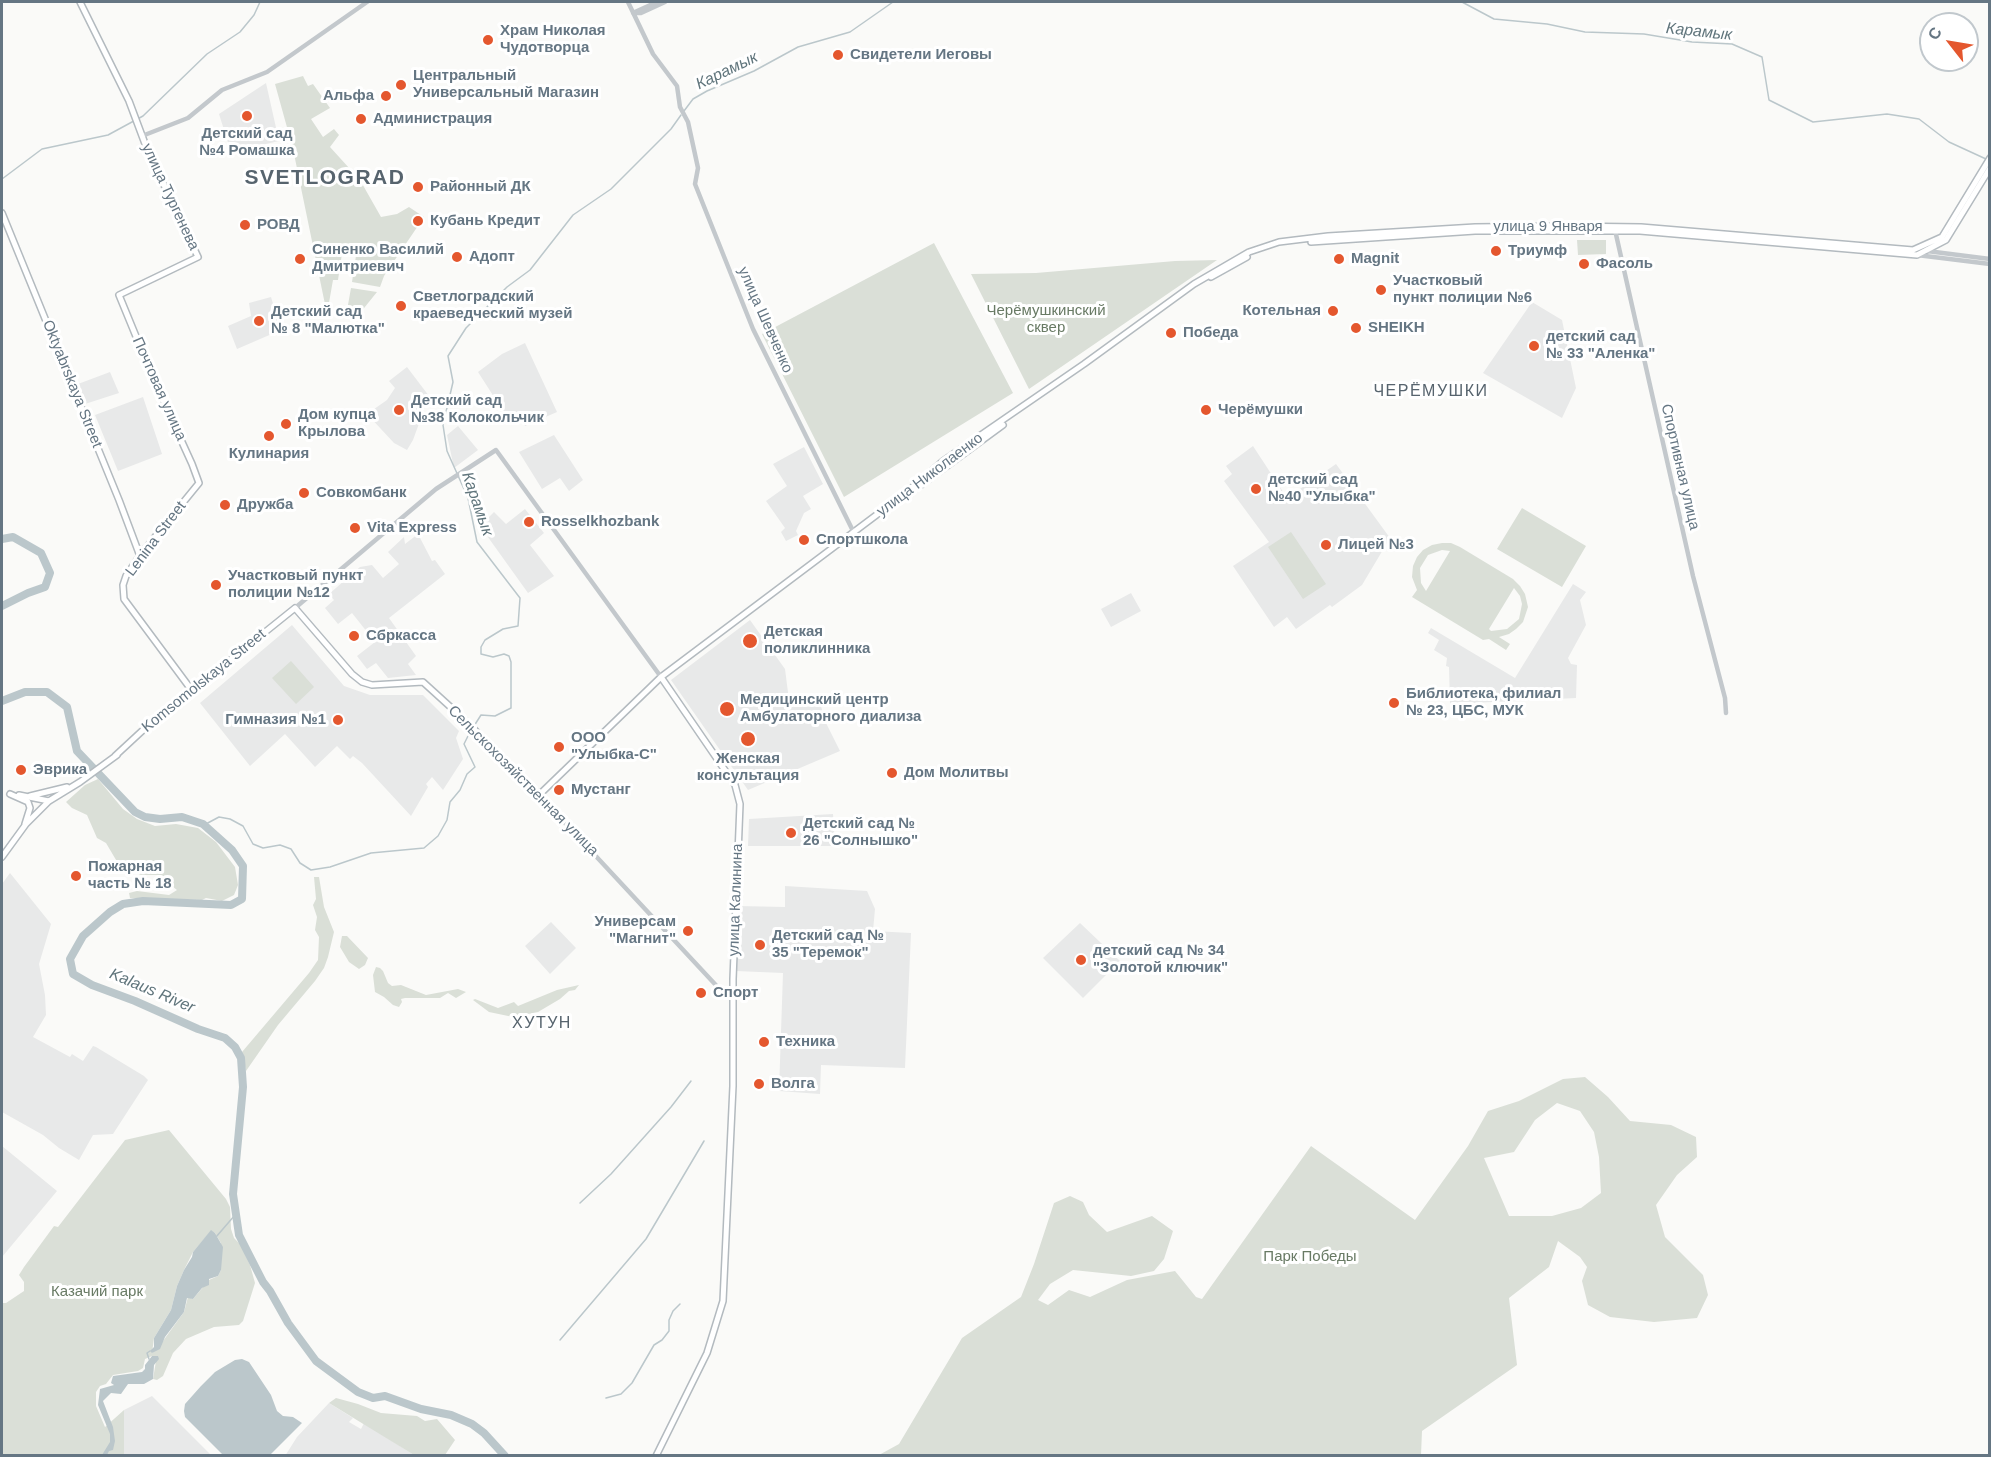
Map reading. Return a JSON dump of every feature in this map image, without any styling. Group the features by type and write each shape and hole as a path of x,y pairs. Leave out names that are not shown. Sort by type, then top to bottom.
{"main road":[{"name":"улица Тургенева","path":"80,2 129,101 142,136 198,257 119,295"},
{"path":"1915,252 1926,250 1946,240 1983,174 1989,158"},
{"path":"1915,252 1942,237 1989,168"},
{"name":"Oktyabrskaya Street","path":"2,213 140,556"},
{"name":"улица 9 Января","path":"1194,284 1242,256 1279,242 1328,236 1475,227 1616,229"},
{"name":"улица 9 Января","path":"1250,255 1280,245 1336,240 1475,231 1641,227 1915,252"},
{"name":"улица Николаенко","path":"539,795 611,727 653,683 946,465 1086,368 1190,290 1250,255"},
{"name":"улица Николаенко","path":"855,534 943,461 1084,364 1194,284"},
{"name":"Почтовая улица","path":"119,295 199,483"},
{"name":"Lenina Street","path":"192,692 124,599 123,585 126,576 140,556 199,483"},
{"name":"Komsomolskaya Street","path":"80,782 115,756 142,731 295,608"},
{"name":"Сельскохозяйственная улица","path":"295,608 352,674 362,682 372,685 423,681 482,736 539,795"},
{"name":"улица Калинина","path":"655,1455 707,1353 723,1301 733,1086 732,998 740,804 735,785 660,678"},
{"path":"30,796 62,789 80,782"},
{"path":"2,857 24,827 49,801 80,782"},
{"path":"24,827 30,808 28,802 10,794 49,801"},
{"path":"655,1455 705,1352 720,1301 731,1086 732,998"}],"street":[{"path":"142,136 188,118 222,90 267,72 367,2"},
{"name":"улица Шевченко","path":"628,2 653,54 677,86 680,107 688,122 698,168 695,184 753,329 855,534"},
{"path":"633,13 657,2"},
{"path":"633,13 641,13 665,2"},
{"name":"Спортивная улица","path":"1616,229 1693,576 1725,698 1726,712"},
{"path":"1926,250 1989,259"},
{"path":"1915,252 1989,264"},
{"name":"улица Калинина","path":"295,608 436,489 496,450 660,678"},
{"name":"Сельскохозяйственная улица","path":"539,795 726,996 732,998"}],"shaded area":[{"name":"Детский сад №4 Ромашка","path":"266,83 279,141 231,152 219,114"},
{"name":"Детский сад № 8 \"Малютка\"","path":"271,297 281,330 237,349 228,326 251,316 249,303"},
{"name":"детский сад № 33 \"Аленка\"","path":"1532,302 1562,320 1576,388 1562,418 1483,373"},
{"path":"525,343 557,412 525,426 523,420 512,425 478,372 502,354"},
{"name":"Детский сад №38 Колокольчик","path":"407,367 429,396 407,450 394,443 367,414 387,400 395,388 389,381"},
{"path":"110,372 119,393 85,404 78,384"},
{"path":"143,397 162,454 118,471 95,415"},
{"path":"458,426 478,450 454,468 447,435"},
{"path":"554,435 583,480 569,491 560,478 542,489 519,452"},
{"name":"Лицей №3","path":"1253,446 1287,498 1336,464 1390,538 1362,585 1296,629 1287,617 1274,627 1233,566 1269,542 1224,481 1232,474 1226,466"},
{"path":"804,447 823,484 803,496 811,509 804,513 796,531 798,535 786,541 781,532 785,528 766,501 787,486 773,464"},
{"path":"525,509 544,533 530,545 554,576 528,593 480,526 494,512 506,524"},
{"path":"418,534 432,561 435,560 445,574 389,618 416,656 408,664 416,675 388,678 376,663 367,669 357,656 375,642 352,613 338,624 325,608 334,600 329,594 360,567 372,565 383,578 399,564 388,552 404,537 405,544"},
{"path":"1573,584 1586,592 1580,600 1586,625 1568,658 1571,664 1577,665 1576,698 1450,704 1447,658 1434,650 1439,640 1428,633 1431,628 1515,678"},
{"path":"1131,593 1141,611 1111,627 1101,609"},
{"path":"750,620 785,669 790,708 817,693 826,723 840,751 748,790 671,680"},
{"name":"Гимназия №1","path":"292,625 344,686 370,695 423,695 459,731 456,738 463,759 443,790 432,777 426,784 428,787 411,816 362,763 353,756 350,759 337,746 315,767 285,734 250,766 200,703"},
{"name":"Детский сад № 26 \"Солнышко\"","path":"833,814 835,846 748,846 749,819"},
{"path":"10,873 51,924 39,964 46,1015 33,1037 70,1057 72,1054 83,1061 93,1046 96,1047 148,1080 113,1134 93,1135 79,1160 43,1135 2,1112 2,884"},
{"path":"785,886 867,891 875,909 873,931 911,933 905,1068 821,1065 820,1094 779,1091 783,973 736,971 738,919 740,918 738,906 785,907"},
{"path":"551,922 576,948 550,974 525,946"},
{"name":"детский сад № 34 \"Золотой ключик\"","path":"1080,923 1120,961 1083,998 1043,958"},
{"path":"2,1146 57,1191 2,1257"},
{"path":"211,1230 223,1247 221,1270 218,1276 209,1279 209,1285 202,1288 193,1299 187,1298 184,1312 165,1337 160,1349 152,1353 150,1351 154,1347 154,1338 171,1310 184,1270 193,1252"},
{"path":"152,1356 158,1356 159,1359 154,1365 153,1379 144,1384 128,1384 121,1394 111,1393 103,1401 113,1427 115,1441 113,1450 107,1455 102,1455 110,1442 110,1434 98,1405 100,1389 114,1385 111,1383 113,1376 142,1372"},
{"path":"242,1359 249,1362 271,1395 277,1411 283,1416 293,1417 302,1423 270,1455 223,1455 185,1417 185,1404 201,1386 215,1372 235,1360"},
{"path":"152,1396 211,1455 124,1455 124,1410"},
{"path":"329,1403 353,1418 349,1422 361,1429 364,1423 414,1455 285,1456 297,1437"}],"green space":[{"path":"303,76 308,86 313,84 330,108 311,119 323,137 334,129 339,135 330,147 360,180 381,217 397,214 409,207 424,217 384,276 380,287 352,282 357,249 343,247 338,280 333,280 327,314 293,149 275,84"},
{"path":"1577,240 1606,240 1606,254 1578,255"},
{"path":"934,243 1013,393 844,497 762,334"},
{"name":"Черёмушкинский сквер","path":"1217,260 1029,389 971,274 1036,273 1175,261"},
{"path":"351,288 377,292 356,318 346,316"},
{"path":"1522,508 1586,546 1562,587 1497,549"},
{"path":"1291,532 1326,584 1303,599 1268,547"},
{"path":"1451,543 1460,547 1513,579 1520,586 1525,594 1528,607 1523,622 1509,634 1499,637 1510,644 1506,650 1489,639 1483,640 1412,597 1417,590 1412,577 1413,566 1423,550 1432,545","holes":["1442,550 1450,551 1426,591 1421,583 1420,568 1428,555","1514,588 1522,604 1519,619 1507,629 1491,631 1489,629"]},
{"path":"291,661 314,687 296,704 272,678"},
{"path":"98,779 123,809 137,819 155,826 176,824 198,828 216,842 235,867 238,885 234,895 222,901 206,898 202,900 130,898 129,893 137,891 169,895 177,890 158,875 141,875 119,865 106,843 97,838 87,815 72,808 66,802 85,785"},
{"path":"314,877 319,877 324,907 334,932 328,957 315,981 278,1025 246,1071 242,1052 318,960 319,937 315,930 317,917 313,905 316,899"},
{"path":"342,936 347,936 368,958 365,965 359,969 349,962 340,947"},
{"path":"376,967 383,971 388,983 392,986 401,985 426,995 458,989 466,992 456,998 448,993 440,998 405,998 401,999 399,1007 375,992 373,975"},
{"path":"579,985 575,990 569,991 538,1012 513,1017 489,1012 473,1000 498,1008 514,1002 518,1006 557,990"},
{"name":"Парк Победы","path":"1585,1077 1630,1121 1671,1125 1696,1137 1697,1157 1677,1175 1656,1205 1665,1237 1703,1275 1708,1295 1697,1318 1654,1322 1610,1317 1588,1305 1582,1281 1587,1267 1580,1257 1558,1241 1549,1267 1509,1298 1517,1365 1422,1431 1421,1455 879,1455 899,1444 962,1338 1021,1297 1054,1203 1070,1196 1083,1202 1089,1215 1107,1232 1152,1216 1173,1231 1164,1259 1154,1271 1131,1276 1073,1270 1050,1284 1038,1300 1048,1305 1069,1290 1090,1297 1127,1280 1175,1271 1196,1297 1202,1299 1311,1146 1415,1220 1468,1146 1488,1111 1519,1101 1563,1079","holes":["1557,1103 1580,1111 1594,1132 1599,1157 1601,1193 1581,1208 1552,1216 1509,1216 1484,1158 1514,1152 1535,1120"]},
{"name":"Казачий парк","path":"169,1130 226,1199 230,1207 231,1229 234,1238 240,1244 250,1265 255,1283 243,1321 239,1325 214,1327 186,1339 173,1353 163,1376 157,1380 153,1379 156,1361 152,1356 145,1359 143,1368 138,1371 113,1375 106,1384 100,1386 96,1392 96,1406 105,1427 124,1410 124,1455 2,1455 2,1303 6,1303 24,1291 24,1282 19,1275 24,1267 54,1226 58,1227 125,1140","holes":["211,1231 221,1243 221,1270 218,1276 209,1280 193,1299 188,1297 184,1312 152,1353 154,1338 171,1310 177,1286 193,1252"]},
{"path":"336,1398 381,1413 417,1416 425,1421 437,1419 455,1440 445,1455 414,1455 329,1403"}],"waterway":[{"path":"2,179 42,149 108,135 143,116 207,54 240,32 254,15 260,2"},
{"name":"Карамык","path":"684,111 693,99 707,91 754,71 798,47 850,32 893,2"},
{"name":"Карамык","path":"1462,2 1494,19 1547,24 1585,32 1644,34 1692,42 1732,44 1762,57 1769,100 1813,122 1887,114 1919,119 1949,142 1986,159"},
{"name":"Карамык","path":"474,726 481,715 495,716 511,708 509,656 504,654 493,657 481,654 481,647 485,640 503,629 518,626 520,598 477,542 468,498 447,451 443,425 453,382 448,356 466,328 507,287 530,270 573,215 611,189 671,129 681,115"},
{"name":"Kalaus River","path":"2,539 13,537 41,553 50,573 45,587 2,606"},
{"name":"Kalaus River","path":"2,701 25,692 47,692 67,707 77,751 135,812 145,817 160,819 182,817 203,824 232,850 243,866 242,899 231,905 143,901 123,904 110,912 83,936 70,959 73,974 92,985 225,1038 235,1047 241,1058 243,1087 233,1194 239,1235 263,1282 288,1323 316,1361 358,1392 373,1398 385,1396 421,1409 451,1415 472,1424 484,1433 505,1456"},
{"name":"Карамык","path":"204,825 219,817 230,819 243,826 253,844 263,848 280,845 291,849 300,863 311,870 330,867 371,853 424,848 438,836 447,820 450,802 460,790 467,774 475,767 464,744 471,730"},
{"path":"580,1203 611,1174 691,1081"},
{"path":"560,1340 646,1239 704,1141"},
{"path":"216,1237 235,1215"},
{"path":"606,1398 621,1394 632,1383 654,1345 662,1340 669,1331 669,1320 673,1311 680,1304"},
{"path":"149,1359 147,1353 150,1351"}],"place":[{"name":"Храм Николая Чудотворца","path":"488,40"},
{"name":"Свидетели Иеговы","path":"838,55"},
{"name":"Центральный Универсальный Магазин","path":"401,85"},
{"name":"Альфа","path":"386,96"},
{"name":"Детский сад №4 Ромашка","path":"247,116"},
{"name":"Администрация","path":"361,119"},
{"name":"Районный ДК","path":"418,187"},
{"name":"Кубань Кредит","path":"418,221"},
{"name":"РОВД","path":"245,225"},
{"name":"Триумф","path":"1496,251"},
{"name":"Адопт","path":"457,257"},
{"name":"Синенко Василий Дмитриевич","path":"300,259"},
{"name":"Magnit","path":"1339,259"},
{"name":"Фасоль","path":"1584,264"},
{"name":"Участковый пункт полиции №6","path":"1381,290"},
{"name":"Светлоградский краеведческий музей","path":"401,306"},
{"name":"Котельная","path":"1333,311"},
{"name":"Детский сад № 8 \"Малютка\"","path":"259,321"},
{"name":"SHEIKH","path":"1356,328"},
{"name":"Победа","path":"1171,333"},
{"name":"детский сад № 33 \"Аленка\"","path":"1534,346"},
{"name":"Детский сад №38 Колокольчик","path":"399,410"},
{"name":"Черёмушки","path":"1206,410"},
{"name":"Дом купца Крылова","path":"286,424"},
{"name":"Кулинария","path":"269,436"},
{"name":"детский сад №40 \"Улыбка\"","path":"1256,489"},
{"name":"Совкомбанк","path":"304,493"},
{"name":"Дружба","path":"225,505"},
{"name":"Rosselkhozbank","path":"529,522"},
{"name":"Vita Express","path":"355,528"},
{"name":"Спортшкола","path":"804,540"},
{"name":"Лицей №3","path":"1326,545"},
{"name":"Участковый пункт полиции №12","path":"216,585"},
{"name":"Сбркасса","path":"354,636"},
{"name":"Детская поликлинника","path":"750,641"},
{"name":"Библиотека, филиал № 23, ЦБС, МУК","path":"1394,703"},
{"name":"Медицинский центр Амбулаторного диализа","path":"727,709"},
{"name":"Гимназия №1","path":"338,720"},
{"name":"Женская консультация","path":"748,739"},
{"name":"ООО \"Улыбка-С\"","path":"559,747"},
{"name":"Эврика","path":"21,770"},
{"name":"Дом Молитвы","path":"892,773"},
{"name":"Мустанг","path":"559,790"},
{"name":"Детский сад № 26 \"Солнышко\"","path":"791,833"},
{"name":"Пожарная часть № 18","path":"76,876"},
{"name":"Универсам \"Магнит\"","path":"688,931"},
{"name":"Детский сад № 35 \"Теремок\"","path":"760,945"},
{"name":"детский сад № 34 \"Золотой ключик\"","path":"1081,960"},
{"name":"Спорт","path":"701,993"},
{"name":"Техника","path":"764,1042"},
{"name":"Волга","path":"759,1084"}],"district":[{"name":"SVETLOGRAD","path":"325,178"},
{"name":"ЧЕРЁМУШКИ","path":"1431,392"},
{"name":"ХУТУН","path":"542,1024"}]}
